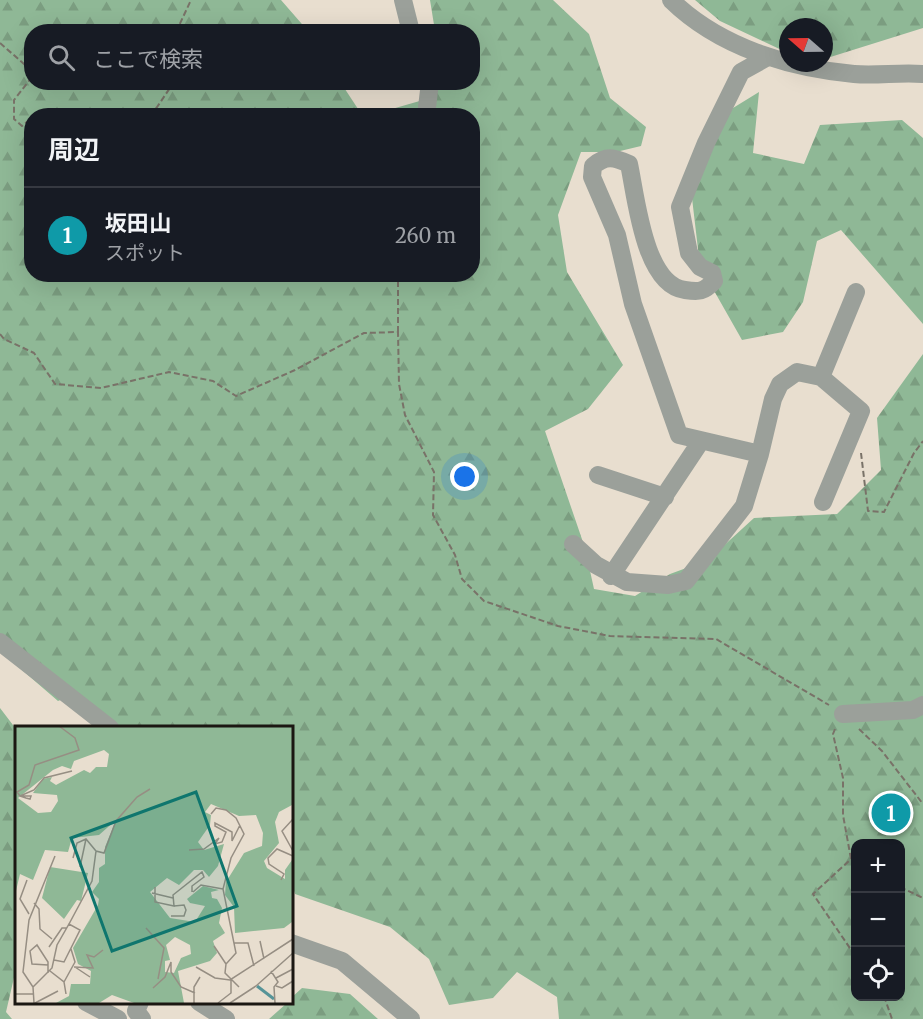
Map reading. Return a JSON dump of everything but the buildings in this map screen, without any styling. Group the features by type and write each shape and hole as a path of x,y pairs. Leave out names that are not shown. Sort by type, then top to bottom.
{"street":[{"path":"402,0 409,24"},
{"path":"671,0 691,19 766,58 799,67 854,74 923,74"},
{"path":"760,454 679,435 633,304 617,235 592,177 593,166 603,158 615,157 629,164 649,255 662,276 680,289 701,292 706,289 714,281 712,273 700,267 689,253 680,207 706,143 741,72 766,58"},
{"path":"427,108 429,90"},
{"path":"821,377 856,292"},
{"path":"573,544 611,576 627,582 668,585 686,581 744,506 760,454 773,399 780,384 797,372 821,377 861,411 823,502"},
{"path":"611,576 701,441"},
{"path":"598,475 664,497"},
{"path":"0,642 3,647 108,726"},
{"path":"843,714 913,710 923,705"},
{"path":"292,943 342,961 411,1019"},
{"path":"90,1004 118,1019"},
{"path":"139,1004 136,1011 142,1019"},
{"path":"202,1004 226,1019"}],"path":[{"path":"180,24 190,0"},
{"path":"0,44 24,64"},
{"path":"24,87 14,100 14,119 22,126 24,124"},
{"path":"156,108 169,90"},
{"path":"398,282 399,384 405,414 434,472 433,515 455,555 462,579 484,601 558,626 610,636 716,639 810,692 843,714 882,751 923,804"},
{"path":"0,334 4,339 34,353 55,384 101,388 169,372 213,381 236,396 295,370 364,333 398,332"},
{"path":"861,449 868,511 884,512 914,453 923,441"},
{"path":"843,714 833,734 843,778 843,815 851,859 813,894 851,951"},
{"path":"905,889 923,898"},
{"path":"886,1001 892,1019"}],"green space":[{"path":"0,0 281,0 302,24 24,24 24,90 346,90 357,108 24,108 24,282 480,282 480,108 395,108 437,96 437,90 480,90 480,24 434,24 430,0 553,0 589,34 610,98 646,127 641,146 616,152 581,152 558,215 567,272 623,365 588,409 545,431 585,548 594,589 635,596 670,574 708,560 754,518 837,514 881,470 877,418 923,354 923,1019 559,1019 557,997 517,972 493,998 449,1005 429,959 390,927 295,894 292,884 292,726 96,726 72,695 58,701 0,651"},
{"path":"695,0 923,0 923,28 833,56 833,18 779,18 779,49 720,21"},
{"path":"759,92 753,153 804,164 820,125 902,120 923,138 923,324 841,230 817,241 803,302 783,332 742,340 700,266 692,198 702,157 733,108"},
{"path":"0,708 15,728 15,973 6,1012 12,1019 0,1019"},
{"path":"302,988 350,994 378,1019 269,1019 286,1004 292,1004 292,997"}],"place":[{"name":"坂田山","path":"891,813"}]}
